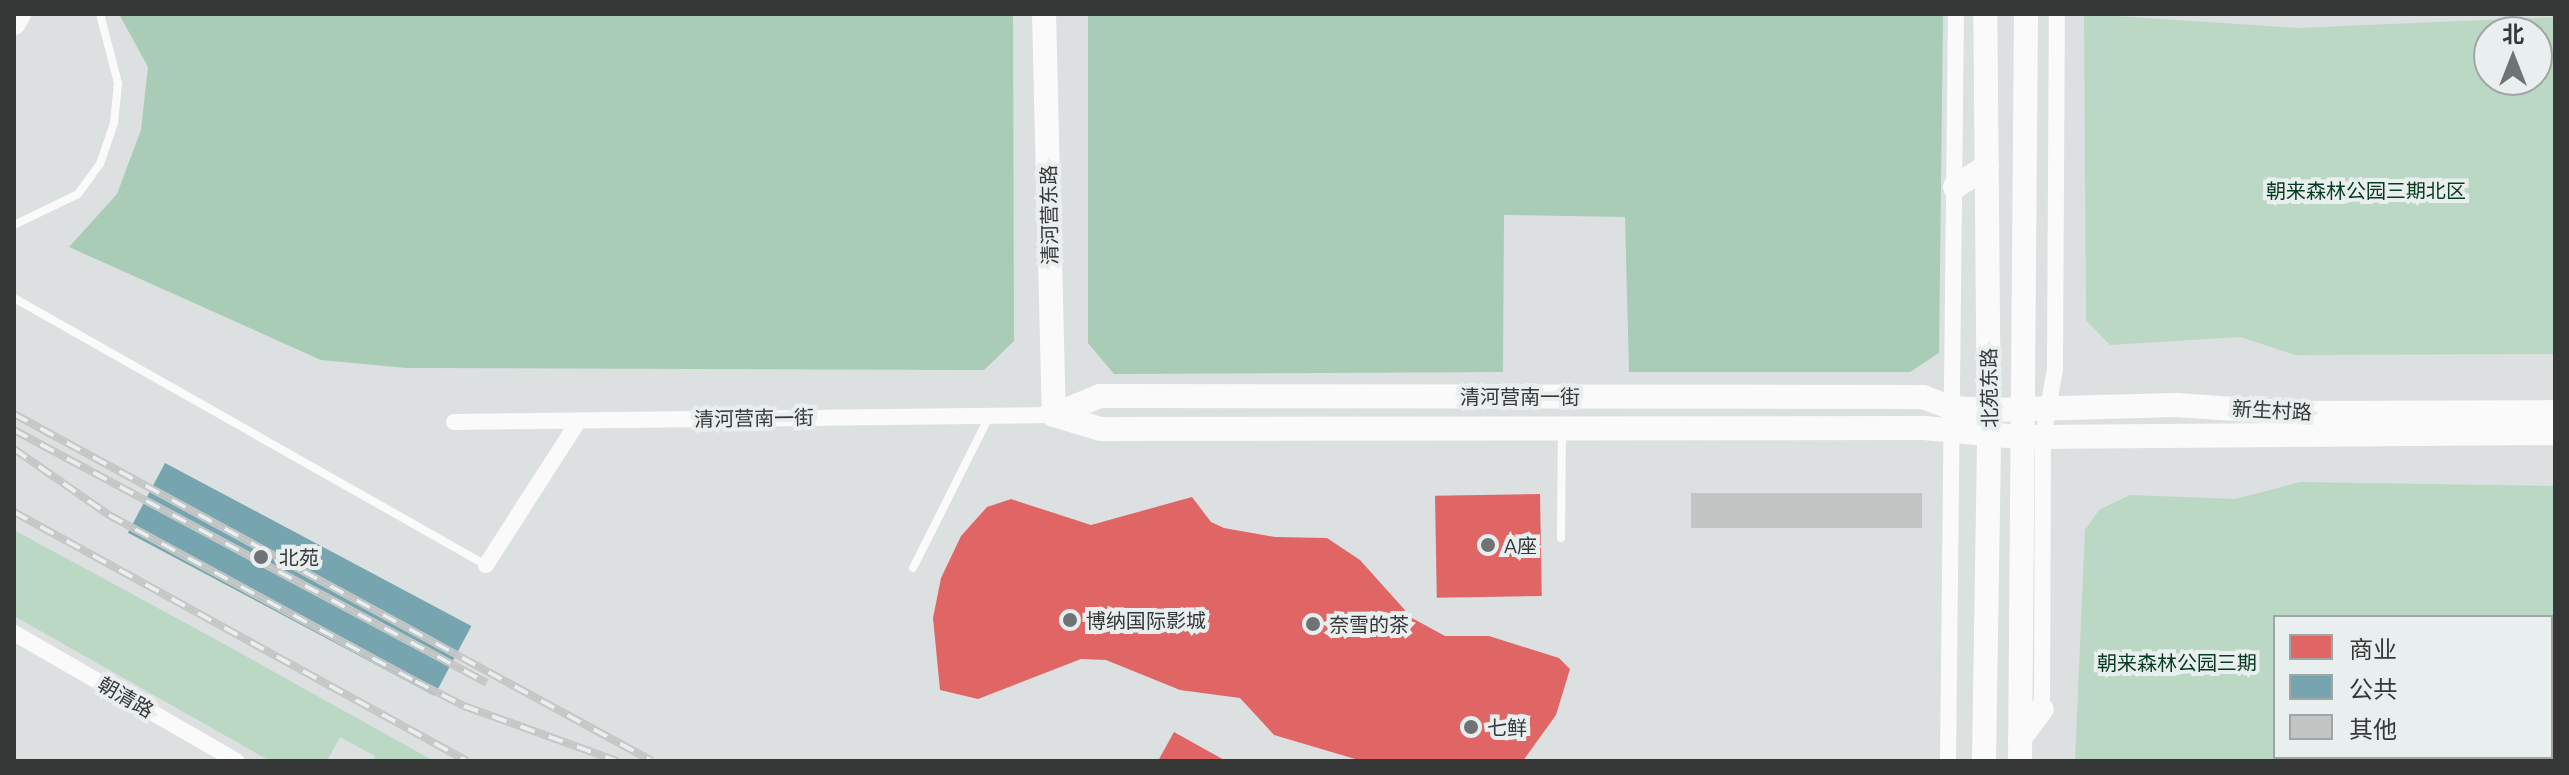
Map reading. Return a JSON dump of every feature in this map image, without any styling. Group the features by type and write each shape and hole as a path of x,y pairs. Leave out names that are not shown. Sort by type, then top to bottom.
{"main road":[{"path":"14,23 19,14"},
{"name":"清河营东路","path":"1044,14 1054,415"},
{"name":"北苑东路","path":"1984,761 1989,436 1985,14"},
{"name":"北苑东路","path":"2020,749 2031,437 2019,409 2026,14"},
{"path":"1955,187 1987,166"},
{"name":"清河营南一街","path":"1054,415 1100,396 1923,397 1952,420 1989,436"},
{"name":"新生村路","path":"1989,410 2176,405 2298,413 2555,412"},
{"name":"清河营南一街","path":"1054,415 1101,429 1562,429 1952,420 1989,410"},
{"name":"新生村路","path":"1989,436 2555,433"},
{"path":"2020,749 2042,709"}],"street":[{"path":"1948,761 1956,14"},
{"path":"2042,709 2031,437 2047,409 2055,369 2057,14"},
{"name":"清河营南一街","path":"454,422 1054,415"},
{"path":"486,565 579,420"},
{"name":"朝清路","path":"14,633 237,761"}],"lane":[{"path":"14,225 78,194 100,164 114,123 118,83 100,14"},
{"path":"14,298 486,565"},
{"path":"913,568 989,416"},
{"path":"1561,538 1562,429"}],"green space":[{"path":"119,14 1013,14 1014,341 984,370 406,368 321,360 69,247 117,194 141,130 148,67"},
{"path":"1088,14 1943,14 1939,353 1910,372 1629,372 1625,217 1504,215 1503,372 1114,374 1088,343"},
{"name":"朝来森林公园三期北区","path":"2084,14 2298,28 2473,21 2473,96 2553,96 2555,17 2555,354 2296,355 2240,337 2110,345 2086,320"},
{"name":"朝来森林公园三期","path":"2300,482 2555,486 2555,761 2075,761 2085,530 2099,510 2130,495 2235,499"},
{"path":"14,530 434,761 373,761 375,756 340,737 327,761 270,761 14,616"}],"building: 商业":[{"name":"A座","path":"1540,494 1542,596 1437,598 1435,496"},
{"path":"1192,497 1211,522 1224,528 1275,537 1327,538 1360,560 1412,618 1445,636 1489,636 1559,658 1570,669 1556,715 1523,761 1362,761 1274,735 1240,698 1180,690 1106,660 1081,659 978,699 940,690 933,618 941,578 961,536 987,507 1011,499 1091,525"},
{"path":"1174,732 1226,761 1158,761"}],"building: 公共":[{"path":"165,463 471,626 434,696 128,533"}],"building: 其他":[{"path":"1691,493 1922,493 1922,528 1691,528"}],"railway":[{"path":"14,414 652,761"},
{"path":"14,430 487,683"},
{"path":"14,449 109,515 415,681 464,706 617,761"},
{"path":"14,512 467,761"}],"place":[{"name":"A座","path":"1488,545"},
{"name":"北苑","path":"261,557"},
{"name":"博纳国际影城","path":"1070,620"},
{"name":"奈雪的茶","path":"1313,624"},
{"name":"七鲜","path":"1471,727"}]}
